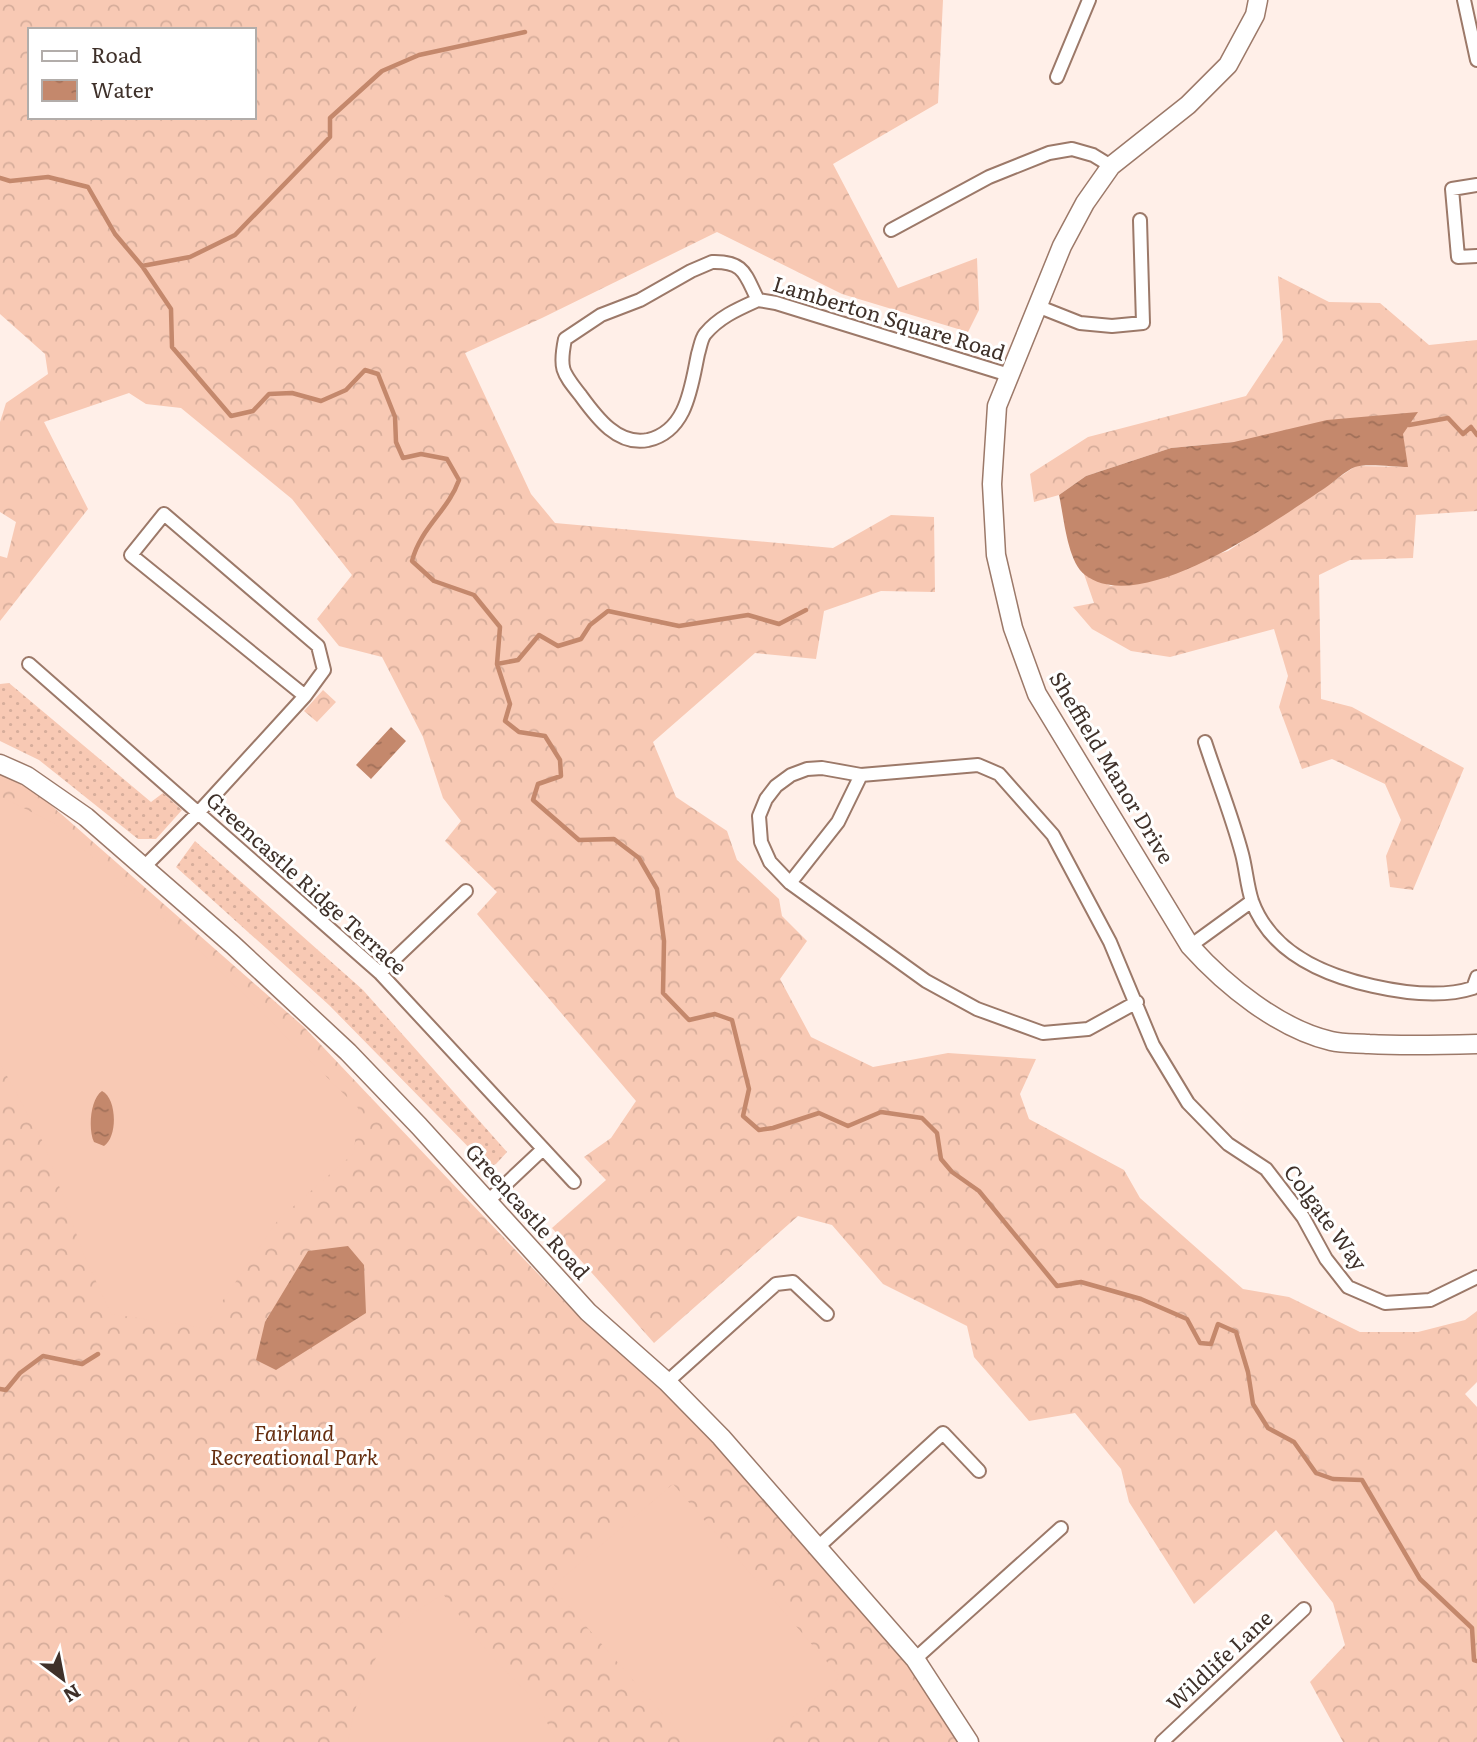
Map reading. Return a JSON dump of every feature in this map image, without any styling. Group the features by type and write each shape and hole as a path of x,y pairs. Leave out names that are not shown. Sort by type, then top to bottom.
{"street":[{"path":"1057,77 1089,0"},
{"name":"Sheffield Manor Drive","path":"1258,0 1255,15 1228,65 1188,104 1111,166 1085,203 1062,246 997,406 992,484 996,555 1013,628 1037,694 1190,946 1214,972 1242,995 1298,1029 1332,1041 1408,1046 1477,1044"},
{"path":"1464,0 1477,60"},
{"path":"891,230 989,177 1049,153 1072,149 1093,155 1111,166"},
{"path":"1477,185 1452,189 1458,257 1477,256"},
{"path":"1037,306 1080,323 1112,326 1143,323 1140,220"},
{"name":"Lamberton Square Road","path":"758,300 746,273 727,262 712,262 640,300 601,315 565,339 560,362 567,379 594,413 617,436 638,442 657,438 676,424 687,405 703,336 725,315 758,300 776,303 1009,375"},
{"path":"144,867 198,813 305,696 324,670 318,646 164,514 131,555 305,696"},
{"name":"Greencastle Ridge Terrace","path":"29,664 380,973 574,1182"},
{"path":"1205,743 1242,853 1252,901 1268,929 1301,961 1339,978 1396,991 1458,993 1473,988 1477,977"},
{"name":"Greencastle Road","path":"0,764 27,776 86,817 348,1052 588,1312 667,1382 721,1437 915,1659 969,1742"},
{"name":"Colgate Way","path":"1137,1002 1088,1029 1043,1033 977,1009 926,981 790,883 770,862 761,842 759,816 766,799 776,786 791,775 807,769 822,768 861,775 978,765 999,774 1053,835 1110,942 1137,1002 1153,1045 1188,1103 1228,1144 1266,1169 1303,1217 1326,1259 1348,1287 1385,1303 1430,1300 1477,1277"},
{"path":"790,883 838,822 861,775"},
{"path":"380,973 466,891"},
{"path":"1190,946 1252,901"},
{"path":"488,1201 542,1150"},
{"path":"667,1382 776,1284 793,1282 827,1314"},
{"path":"818,1547 943,1433 979,1471"},
{"path":"915,1659 1061,1528"},
{"name":"Wildlife Lane","path":"1162,1742 1304,1609"}],"green space":[{"path":"0,0 943,0 938,103 833,164 898,288 977,258 979,310 968,332 842,294 717,232 465,353 531,494 555,523 833,548 891,515 934,517 935,592 881,591 824,611 816,659 755,653 653,742 676,797 727,831 737,860 779,899 782,916 807,941 780,979 811,1037 873,1067 948,1053 1036,1059 1020,1094 1029,1119 1124,1170 1140,1198 1243,1289 1289,1297 1360,1332 1418,1332 1465,1320 1477,1311 1477,1382 1465,1394 1477,1407 1477,1742 1343,1742 1310,1682 1345,1645 1333,1603 1276,1530 1194,1604 1129,1502 1121,1469 1075,1413 1029,1421 974,1357 967,1326 883,1284 832,1225 798,1216 654,1343 552,1228 606,1180 584,1157 611,1138 636,1101 477,914 497,892 445,841 461,821 443,798 423,737 382,657 339,646 317,619 352,575 292,499 181,408 146,404 129,393 44,422 88,509 0,621 0,556 7,558 16,522 0,512 0,422 6,403 48,374 45,354 0,314"},
{"path":"1278,276 1329,302 1380,303 1429,345 1477,340 1477,511 1416,515 1413,558 1350,560 1319,575 1321,699 1352,707 1464,768 1413,890 1390,887 1386,856 1401,820 1385,784 1332,759 1302,769 1279,707 1288,676 1274,629 1170,657 1131,651 1092,629 1073,607 1094,603 1084,574 1111,586 1228,551 1356,466 1408,467 1234,442 1171,448 1086,476 1059,495 1034,502 1030,474 1088,437 1246,396 1283,340"},
{"path":"9,683 151,802 163,793 182,810 156,839 138,839 39,760 0,741 0,684"},
{"path":"323,690 336,702 317,722 304,711"},
{"name":"Fairland Recreational Park","path":"0,767 35,791 304,1027 578,1316 682,1409 913,1661 964,1742 0,1742"},
{"path":"0,796 55,824 201,952 358,1108 354,1153 278,1220 204,1328 111,1314 84,1255 44,1144 0,1063"},
{"path":"195,841 363,990 507,1152 496,1164 488,1167 329,1005 176,867"},
{"path":"673,1484 840,1677 764,1742 687,1742 552,1587"},
{"path":"443,1594 489,1654 537,1703 557,1742 348,1742 365,1681 379,1653 402,1622"}],"water":[{"path":"1418,412 1403,434 1408,467 1355,467 1275,521 1208,560 1173,575 1140,584 1110,585 1085,575 1074,560 1059,495 1086,476 1171,448 1234,442 1327,420"},
{"path":"391,727 406,741 371,779 356,765"},
{"path":"102,1091 111,1101 114,1118 112,1135 104,1146 94,1142 91,1123 95,1101"},
{"path":"348,1246 364,1265 366,1313 276,1370 256,1360 265,1322 308,1251"}],"waterway":[{"path":"142,266 190,257 235,235 330,137 330,118 382,71 419,55 525,32"},
{"path":"0,178 10,181 48,177 88,187 115,234 142,266 171,309 172,347 231,416 253,411 269,394 292,393 321,401 346,390 365,370 378,374 395,417 396,442 403,458 421,454 447,459 459,480 422,538 412,561 434,581 474,595 500,627 497,664 510,704 505,721 519,732 545,736 560,760 561,776 538,784 533,800 579,840 614,839 639,858 657,889 664,941 663,993 689,1020 715,1014 732,1020 749,1089 743,1116 759,1130 819,1113 848,1126 881,1112 922,1118 937,1133 941,1159 952,1172 979,1191 1057,1286 1081,1282 1141,1299 1187,1319 1200,1343 1211,1344 1218,1324 1236,1332 1248,1372 1253,1404 1268,1428 1294,1442 1316,1473 1333,1479 1362,1480 1420,1579 1472,1628 1474,1660 1477,1661"},
{"path":"1409,425 1448,418 1463,434 1471,427 1477,435"},
{"path":"497,664 518,660 539,635 558,646 581,639 590,625 608,611 679,626 748,615 779,624 806,610"},
{"path":"0,1389 6,1390 20,1373 43,1356 82,1364 98,1354"}]}
